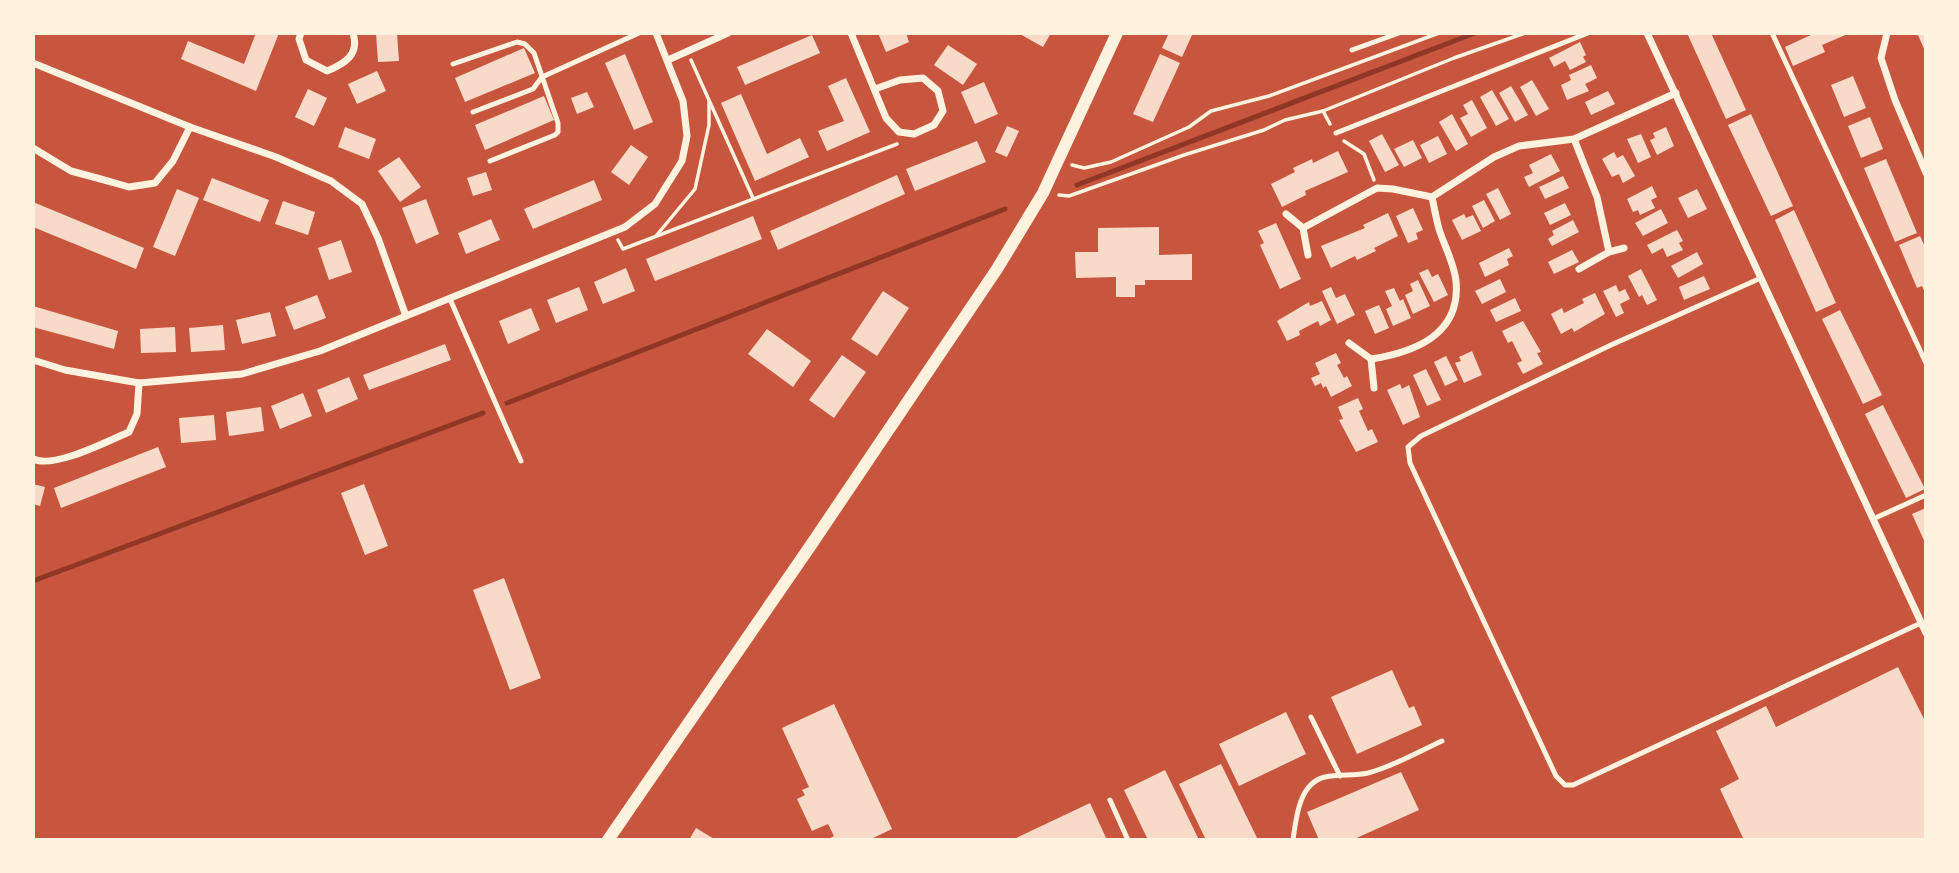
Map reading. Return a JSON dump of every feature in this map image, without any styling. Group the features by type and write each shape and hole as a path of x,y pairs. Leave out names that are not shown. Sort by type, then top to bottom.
{"street":[{"path":"301,33 299,39 306,60 327,71 344,64 352,53 355,37 353,33"},
{"path":"33,360 65,370 139,383 243,374 320,351 625,227 655,204 681,162 687,136 683,101 656,33"},
{"path":"668,60 727,33"},
{"path":"851,33 886,118 899,132 914,134 934,125 943,111 938,91 923,78 900,80 875,89"},
{"path":"608,840 997,269 1043,193 1117,33"},
{"path":"1647,33 1926,633"},
{"path":"1887,33 1881,58 1895,100 1926,173"},
{"path":"33,63 331,181 362,204 406,316"},
{"path":"1303,228 1377,188 1432,197 1506,151 1519,146 1574,139 1676,93"},
{"path":"33,148 71,171 129,187 155,183 173,161 190,127"},
{"path":"1574,139 1597,197 1609,252"},
{"path":"1349,344 1371,359 1392,356 1422,345 1449,321 1455,307 1456,279 1438,226 1432,197"},
{"path":"1286,214 1303,228 1308,255"},
{"path":"1579,269 1609,252 1624,248"},
{"path":"1371,359 1374,388"},
{"path":"33,459 39,462 71,456 129,432 137,414 139,383"}],"lane":[{"path":"473,112 533,89 542,77 639,33"},
{"path":"1352,50 1399,33"},
{"path":"1336,133 1588,33"},
{"path":"1772,33 1926,363"},
{"path":"453,64 517,42 525,44 534,53 558,123 558,132 490,161"},
{"path":"1761,278 1611,345 1421,436 1408,447 1410,463 1556,776 1565,785 1573,785 1921,624"},
{"path":"450,299 521,461"},
{"path":"1873,519 1926,495"},
{"path":"1311,717 1340,776"},
{"path":"1293,840 1305,792 1311,784 1323,777 1369,773 1442,741"},
{"path":"1110,800 1128,840"}],"path":[{"path":"1058,161 1084,168 1111,162 1189,127 1211,111 1269,96 1439,33"},
{"path":"1043,193 1069,196 1264,130 1285,120 1323,111 1454,58 1525,33"},
{"path":"687,51 753,198"},
{"path":"655,237 695,189 709,125 709,100"},
{"path":"1323,111 1331,125"},
{"path":"1336,133 1349,146 1364,154 1377,188"},
{"path":"615,232 623,249 887,149 914,134"}],"building":[{"path":"256,33 279,33 256,91 181,59 188,41 244,64"},
{"path":"376,33 397,33 399,61 378,62"},
{"path":"878,33 906,33 909,42 886,52"},
{"path":"1018,33 1051,33 1043,47"},
{"path":"1169,33 1193,33 1182,57 1162,48"},
{"path":"1687,33 1711,33 1746,110 1726,119"},
{"path":"1815,33 1850,33 1822,45 1825,52 1793,66 1785,47"},
{"path":"1917,33 1926,33 1926,53"},
{"path":"812,35 820,53 745,85 737,67"},
{"path":"1580,42 1586,62 1570,70 1565,61 1554,67 1549,58"},
{"path":"948,45 977,64 963,85 934,65"},
{"path":"524,48 535,73 465,102 455,78"},
{"path":"625,54 653,122 634,130 605,63"},
{"path":"1160,54 1180,63 1153,122 1133,114"},
{"path":"1591,65 1597,78 1585,84 1589,91 1567,100 1561,85 1571,80 1569,75"},
{"path":"377,71 386,91 357,104 348,84"},
{"path":"1853,76 1866,108 1844,117 1831,85"},
{"path":"846,78 870,132 827,151 818,131 844,121 828,86"},
{"path":"1532,80 1549,109 1536,116 1520,87"},
{"path":"984,82 998,114 975,124 961,92"},
{"path":"1511,86 1528,115 1515,122 1499,93"},
{"path":"308,89 327,98 314,126 295,117"},
{"path":"1492,90 1509,119 1496,126 1480,97"},
{"path":"1608,91 1615,104 1591,115 1585,102"},
{"path":"587,92 594,107 577,114 571,98"},
{"path":"741,94 767,154 800,138 809,157 755,181 721,103"},
{"path":"544,96 554,120 485,150 475,125"},
{"path":"1472,100 1487,128 1471,137 1460,118 1468,114 1463,105"},
{"path":"1452,114 1468,144 1456,151 1439,122"},
{"path":"1751,114 1793,206 1771,216 1728,125"},
{"path":"1870,117 1883,149 1861,158 1848,126"},
{"path":"1007,126 1019,131 1007,157 995,152"},
{"path":"345,127 376,139 369,159 338,147"},
{"path":"1666,127 1674,146 1657,155 1650,140 1655,138 1653,133"},
{"path":"1382,134 1399,165 1385,172 1369,141"},
{"path":"1641,134 1651,157 1638,163 1627,139"},
{"path":"1438,136 1447,154 1429,163 1420,145"},
{"path":"1413,140 1422,158 1404,167 1394,149"},
{"path":"977,141 986,162 915,191 906,169"},
{"path":"631,145 648,157 629,185 611,172"},
{"path":"1338,151 1348,172 1305,191 1306,195 1282,207 1271,184 1295,172 1293,168 1312,159 1313,163"},
{"path":"1614,152 1617,158 1623,155 1635,176 1623,183 1619,174 1612,177 1602,159"},
{"path":"1551,154 1560,171 1529,187 1524,177 1533,173 1529,165"},
{"path":"399,157 421,187 400,202 378,171"},
{"path":"1886,159 1917,233 1895,242 1864,168"},
{"path":"486,172 492,190 473,196 467,178"},
{"path":"897,175 905,194 778,250 770,231"},
{"path":"1563,176 1569,188 1545,199 1539,187"},
{"path":"212,178 269,200 260,222 203,200"},
{"path":"594,180 602,200 533,229 524,209"},
{"path":"1652,186 1657,197 1651,200 1655,208 1640,215 1638,210 1633,212 1627,199"},
{"path":"1498,188 1511,214 1500,220 1486,194"},
{"path":"177,189 199,198 175,256 153,247"},
{"path":"1697,189 1707,209 1688,218 1678,198"},
{"path":"426,199 439,234 416,244 402,208"},
{"path":"1484,200 1495,221 1483,228 1472,206"},
{"path":"283,201 315,212 308,235 275,224"},
{"path":"33,202 144,248 136,269 33,227"},
{"path":"1565,203 1571,215 1550,225 1544,213"},
{"path":"1413,208 1423,230 1416,233 1418,239 1408,243 1396,216"},
{"path":"1661,209 1668,223 1643,236 1635,223"},
{"path":"1794,210 1836,303 1816,312 1775,220"},
{"path":"1388,213 1398,236 1374,248 1376,251 1357,260 1355,256 1331,268 1321,246 1365,228 1363,225"},
{"path":"1464,214 1466,218 1473,215 1481,231 1462,240 1452,220"},
{"path":"753,216 762,239 655,281 646,259"},
{"path":"491,219 500,240 466,254 458,233"},
{"path":"1573,220 1579,232 1552,246 1548,239 1554,235 1552,231"},
{"path":"1276,223 1301,279 1280,289 1260,245 1264,243 1258,231"},
{"path":"1159,227 1159,255 1192,254 1192,280 1145,280 1145,285 1135,285 1135,297 1116,297 1116,277 1076,278 1075,252 1098,252 1098,228"},
{"path":"1677,230 1683,241 1679,243 1683,250 1667,257 1663,248 1652,254 1647,245"},
{"path":"1920,236 1926,249 1926,295 1922,286 1917,288 1899,245"},
{"path":"341,240 352,272 329,280 318,248"},
{"path":"1509,248 1513,256 1507,259 1509,265 1485,277 1479,263"},
{"path":"1572,250 1579,262 1554,274 1548,262"},
{"path":"1697,252 1703,264 1678,278 1671,266"},
{"path":"626,268 635,291 603,304 594,282"},
{"path":"1428,269 1432,277 1438,274 1448,295 1434,302 1419,273"},
{"path":"1641,269 1657,300 1647,305 1642,295 1639,297 1628,276"},
{"path":"1704,276 1710,289 1684,300 1679,287"},
{"path":"1500,279 1506,292 1482,304 1475,291"},
{"path":"1418,280 1430,306 1413,314 1405,295 1413,291 1410,284"},
{"path":"1616,285 1619,292 1625,289 1630,299 1620,304 1624,313 1616,317 1603,291"},
{"path":"579,287 588,310 556,323 547,300"},
{"path":"1331,287 1336,298 1345,294 1355,315 1337,324 1322,291"},
{"path":"1394,288 1400,301 1403,299 1411,318 1393,326 1386,309 1392,306 1385,291"},
{"path":"883,291 909,308 877,356 851,339"},
{"path":"1595,293 1605,314 1574,332 1572,328 1561,334 1551,314 1562,308 1564,313 1584,303 1582,299"},
{"path":"317,295 326,318 294,330 285,307"},
{"path":"1515,298 1521,311 1496,322 1490,310"},
{"path":"1322,301 1331,320 1320,326 1318,321 1287,341 1277,321 1309,302 1310,306"},
{"path":"1379,305 1389,328 1375,334 1365,311"},
{"path":"33,306 118,331 114,349 33,327"},
{"path":"531,308 540,330 508,344 499,321"},
{"path":"1840,310 1882,395 1863,404 1822,319"},
{"path":"270,312 276,336 242,344 236,320"},
{"path":"1523,321 1541,352 1537,353 1543,364 1523,374 1517,363 1522,361 1512,341 1508,343 1502,331"},
{"path":"223,325 225,350 191,352 189,328"},
{"path":"175,327 176,352 141,353 140,329"},
{"path":"767,329 811,361 793,387 748,354"},
{"path":"445,344 451,360 369,390 363,375"},
{"path":"1472,351 1482,375 1464,383 1455,363 1461,361 1459,357"},
{"path":"1336,353 1341,363 1337,365 1352,386 1331,397 1326,386 1323,388 1321,383 1315,386 1311,378 1320,374 1315,363"},
{"path":"842,355 866,372 834,418 809,400"},
{"path":"1446,356 1458,380 1445,386 1434,362"},
{"path":"1426,369 1441,400 1427,406 1413,375"},
{"path":"349,377 358,399 326,413 317,390"},
{"path":"1400,384 1402,389 1409,385 1420,417 1403,425 1387,390"},
{"path":"303,393 312,416 280,429 271,406"},
{"path":"1358,398 1363,409 1359,411 1368,431 1372,429 1378,442 1356,452 1339,420 1343,419 1338,407"},
{"path":"1883,405 1925,489 1906,498 1865,414"},
{"path":"261,407 264,431 229,436 226,412"},
{"path":"214,415 216,440 181,443 179,418"},
{"path":"158,447 166,467 61,508 54,488"},
{"path":"33,484 45,487 40,506 33,504"},
{"path":"364,484 388,546 365,555 341,493"},
{"path":"1926,508 1926,545 1912,514"},
{"path":"504,578 541,678 510,690 473,590"},
{"path":"1898,667 1926,723 1926,840 1744,840 1720,789 1739,779 1716,731 1766,706 1776,727"},
{"path":"1392,670 1409,708 1414,706 1422,725 1357,754 1331,697"},
{"path":"834,704 892,829 869,840 827,840 834,836 828,824 812,831 797,799 805,795 802,790 809,787 782,728"},
{"path":"1286,712 1306,754 1239,786 1219,744"},
{"path":"1221,764 1258,840 1206,840 1179,784"},
{"path":"1165,770 1199,840 1148,840 1124,790"},
{"path":"1401,772 1419,810 1352,840 1319,840 1307,812"},
{"path":"1090,803 1107,840 1012,840"},
{"path":"696,828 716,840 689,840"}],"waterway":[{"path":"1077,185 1475,33"},
{"path":"507,403 1005,209"},
{"path":"33,581 483,413"}]}
